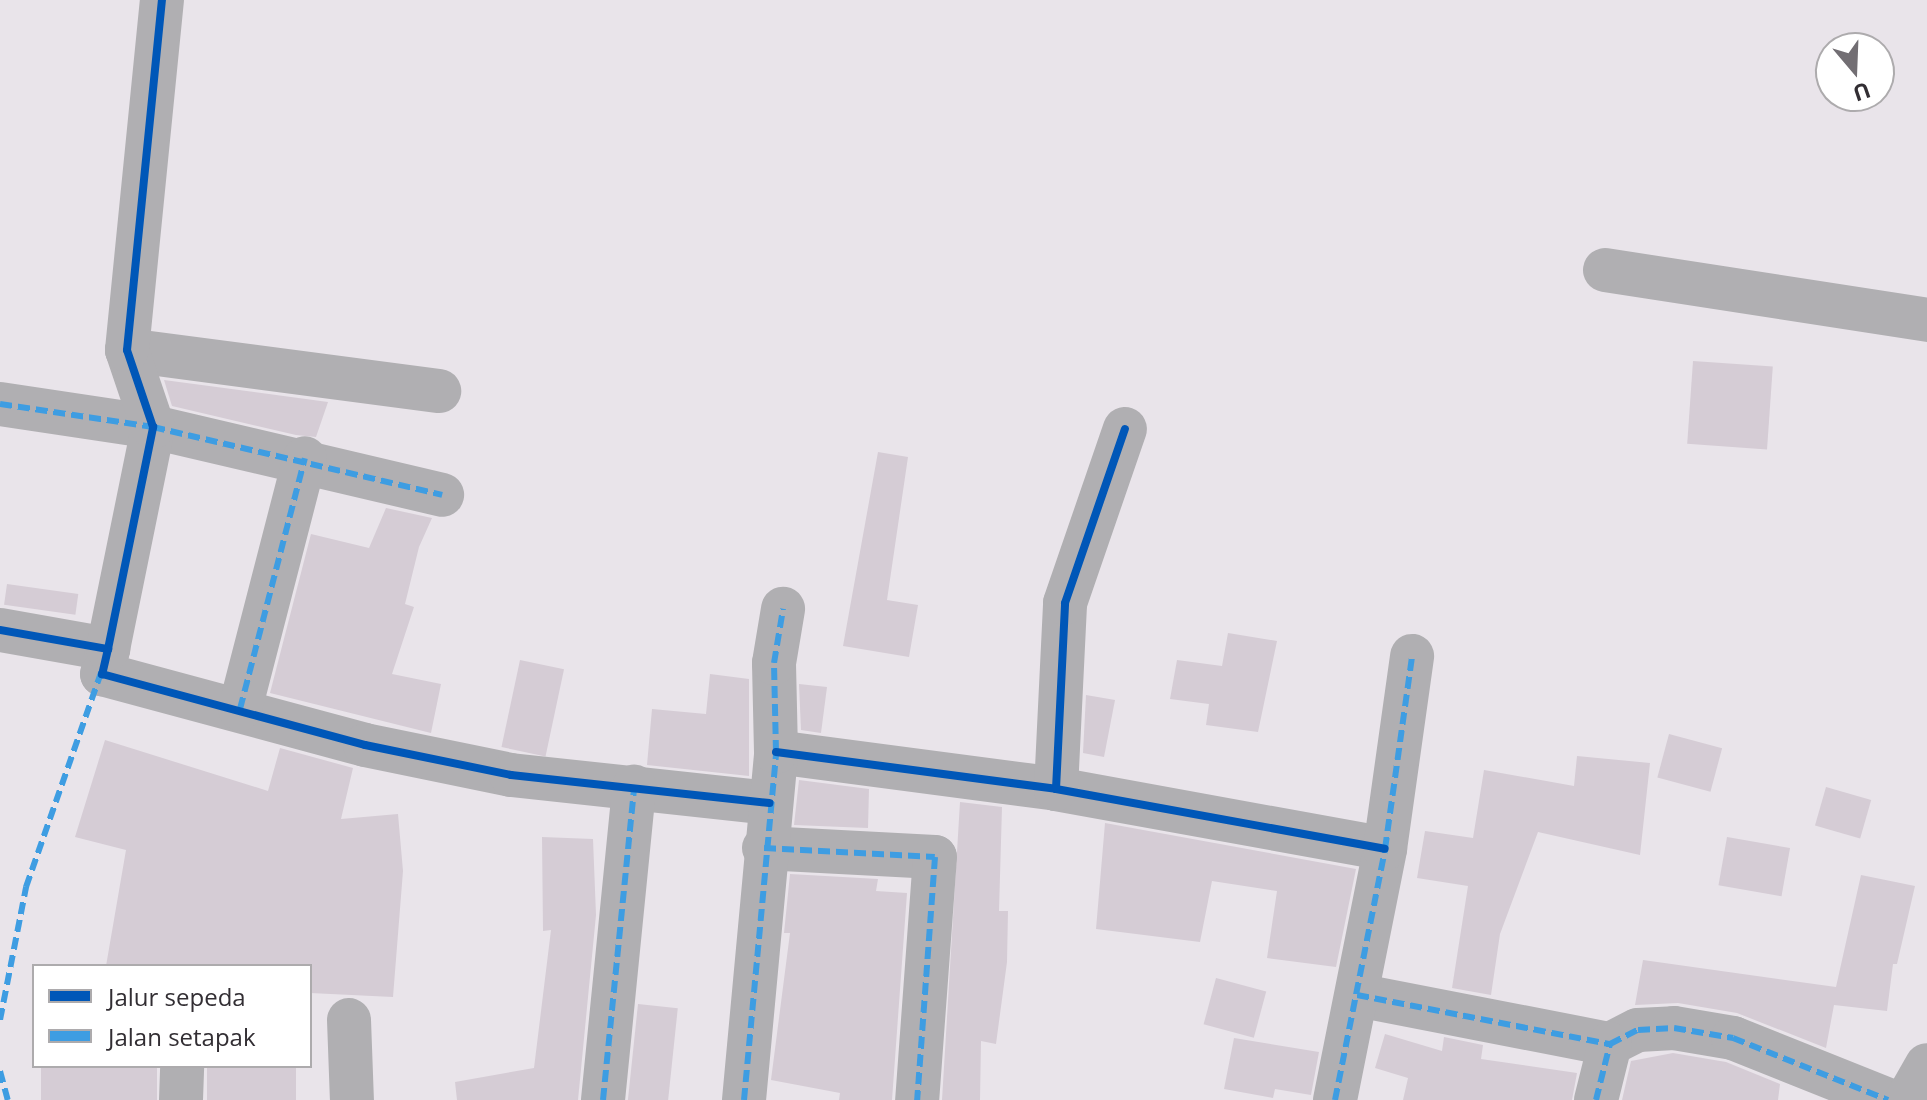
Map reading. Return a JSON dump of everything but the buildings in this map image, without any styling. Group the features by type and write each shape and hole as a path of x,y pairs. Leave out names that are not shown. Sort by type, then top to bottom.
{"street":[{"path":"162,0 127,350 153,427 102,674 365,745 511,775 769,803"},
{"path":"1605,270 1927,320"},
{"path":"127,350 439,391"},
{"path":"0,404 153,427 305,458 442,495"},
{"path":"1056,789 1065,603 1125,429"},
{"path":"240,709 305,458"},
{"path":"744,1100 764,848 776,752 774,663 783,609"},
{"path":"0,630 108,649"},
{"path":"1335,1100 1385,849 1412,656"},
{"path":"776,752 1056,789 1385,849"},
{"path":"603,1100 634,787"},
{"path":"764,848 935,857 917,1100"},
{"path":"1357,995 1610,1044 1638,1030 1674,1028 1733,1038 1888,1100"},
{"path":"349,1020 352,1100"},
{"path":"1596,1100 1610,1044"},
{"path":"1907,1100 1927,1065"},
{"path":"181,1100 182,1068"}],"marked path":[{"path":"0,404 153,427 442,495"},
{"path":"240,709 305,458"},
{"path":"744,1100 776,752 774,663 783,609"},
{"path":"1335,1100 1385,849 1412,656"},
{"path":"0,1020 26,887 103,667"},
{"path":"603,1100 634,787"},
{"path":"764,848 935,857 917,1100"},
{"path":"1357,995 1610,1044"},
{"path":"1610,1044 1638,1030 1674,1028 1733,1038 1888,1100"},
{"path":"1596,1100 1610,1044"},
{"path":"0,1071 8,1100"}],"cycle path":[{"path":"108,649 153,427 127,350 162,0"},
{"path":"1056,789 1065,603 1125,429"},
{"path":"0,630 108,649 102,674 365,745 511,775 769,803"},
{"path":"776,752 1056,789 1385,849"}]}
